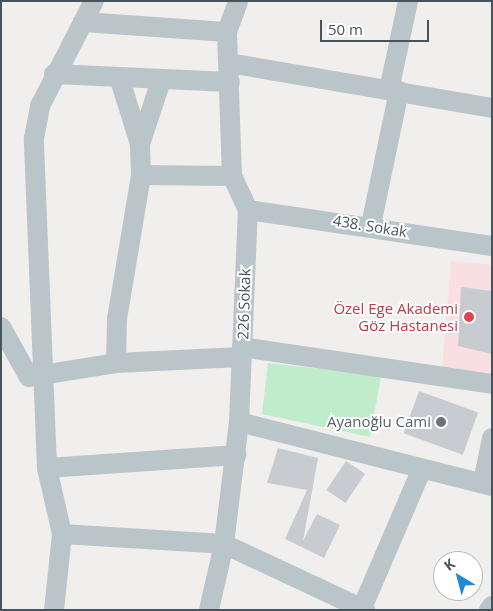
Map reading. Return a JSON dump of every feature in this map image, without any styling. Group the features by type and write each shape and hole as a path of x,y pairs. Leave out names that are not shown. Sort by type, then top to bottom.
{"street":[{"path":"54,610 62,534 47,468 41,377 34,138 40,106 54,74 94,1"},
{"name":"226 Sokak","path":"209,610 224,544 237,455 239,422 248,210 232,176 227,32 238,1"},
{"path":"371,225 408,1"},
{"path":"83,22 227,32"},
{"path":"54,74 120,80 161,81 229,72 394,90 492,108"},
{"path":"116,363 117,319 141,174 140,144 120,80"},
{"path":"140,144 161,81"},
{"path":"141,174 232,176"},
{"name":"438. Sokak","path":"248,210 371,225 492,246"},
{"path":"1,327 26,375 41,377 116,363 241,352 492,384"},
{"path":"239,422 487,484 492,438"},
{"path":"47,468 237,455"},
{"path":"62,534 224,544 364,609 422,469"},
{"path":"489,610 492,606"}],"shaded area":[{"name":"Özel Ege Akademi Göz Hastanesi","path":"451,261 492,265 492,377 442,369"}],"green space":[{"path":"268,363 381,376 370,437 262,414"}],"building":[{"path":"461,287 492,291 492,354 458,346"},
{"name":"Ayanoğlu Cami","path":"419,391 478,413 463,455 404,433"},
{"path":"278,448 318,458 303,541 317,514 340,525 324,558 285,539 307,490 267,483"},
{"path":"346,461 365,474 345,503 326,490"}],"place":[{"name":"Özel Ege Akademi Göz Hastanesi","path":"469,317"},
{"name":"Ayanoğlu Cami","path":"441,422"}]}
